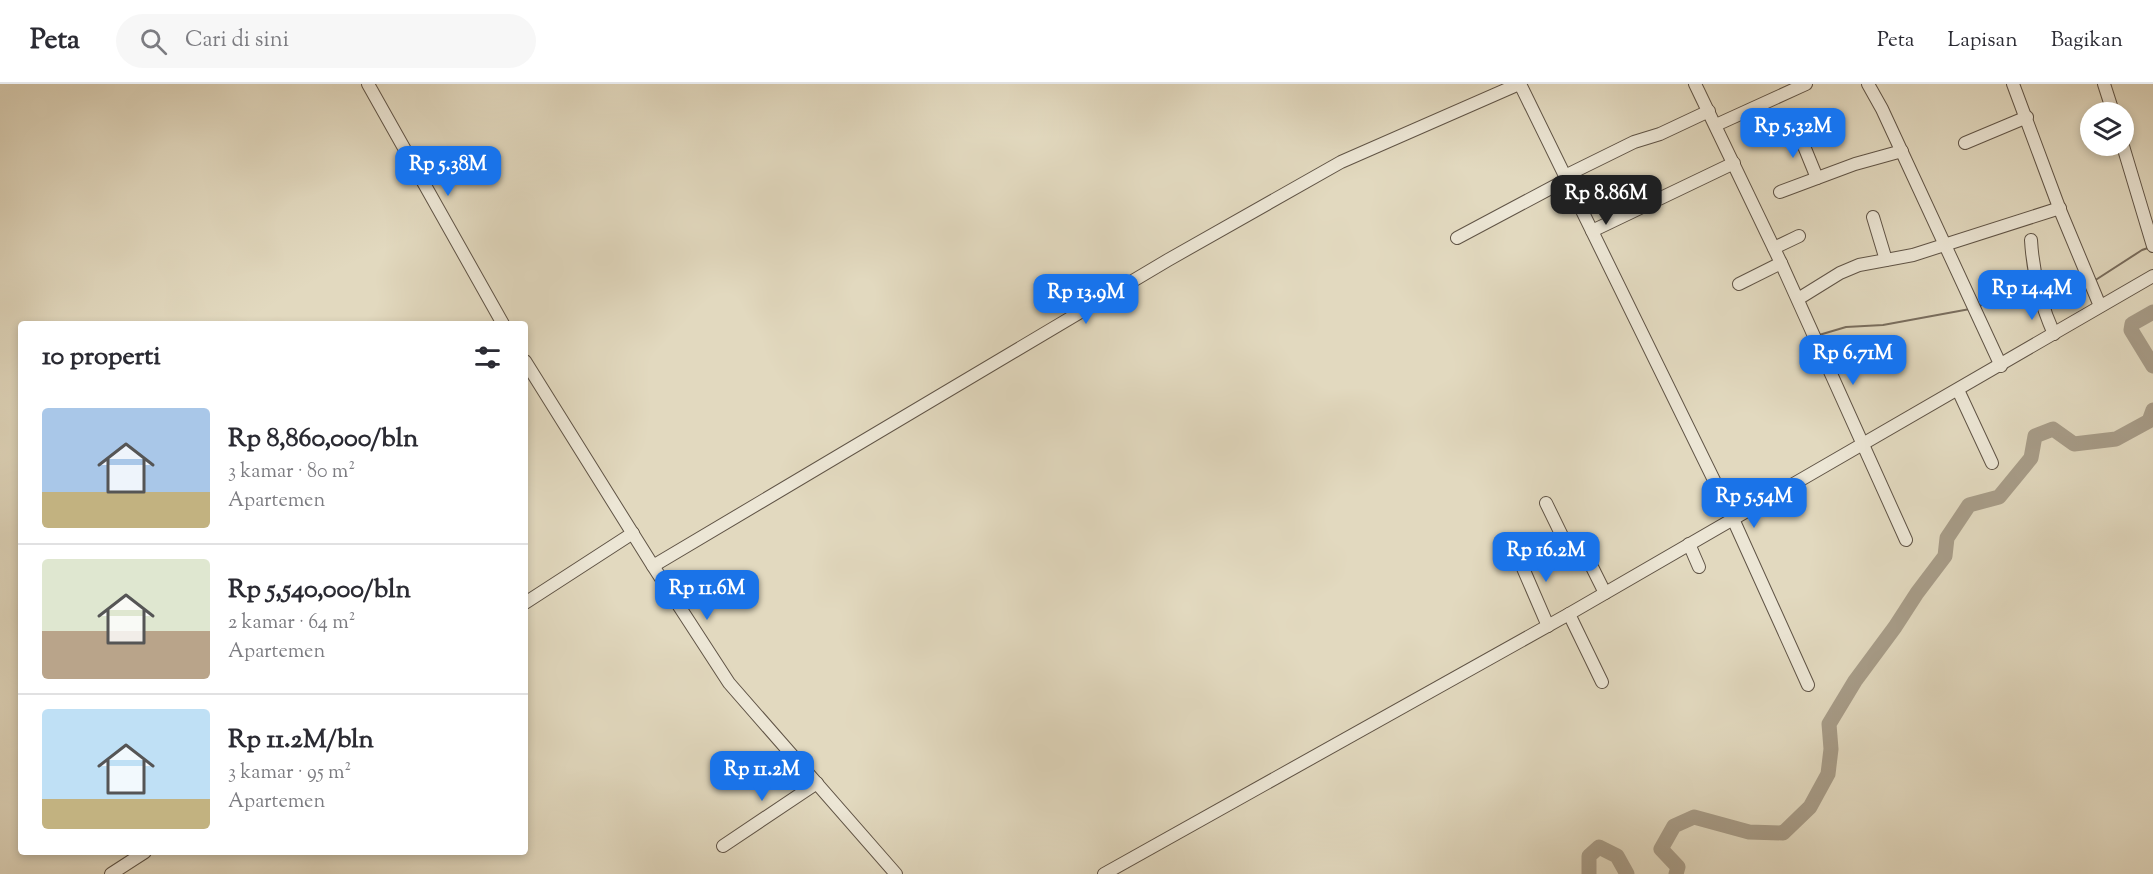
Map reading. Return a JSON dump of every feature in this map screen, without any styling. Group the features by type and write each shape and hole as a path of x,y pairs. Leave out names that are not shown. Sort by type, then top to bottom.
{"street":[{"path":"368,84 501,321"},
{"path":"653,566 1168,260 1341,162 1519,84 1733,519 1808,685"},
{"path":"1695,84 1798,299 1906,540"},
{"path":"1716,125 1806,84"},
{"path":"1868,84 1902,151 2001,366"},
{"path":"2013,84 2100,306"},
{"path":"2104,84 2110,102"},
{"path":"1456,238 1634,142 1660,134 1709,111"},
{"path":"1965,143 2027,117"},
{"path":"1797,129 1817,178"},
{"path":"1780,192 1855,164 1902,151"},
{"path":"2125,156 2151,239"},
{"path":"1592,231 1734,163"},
{"path":"1798,299 1840,273 1859,265 1913,255 1945,246 2060,208"},
{"path":"1873,217 1886,260"},
{"path":"1774,248 1799,236"},
{"path":"2031,240 2039,297 2054,334"},
{"path":"1739,284 1781,263"},
{"path":"1104,874 1548,626 2153,276"},
{"path":"528,366 729,683 896,874"},
{"path":"1958,390 1992,464"},
{"path":"1546,503 1566,544 1569,546 1580,543 1605,593"},
{"path":"528,601 633,533"},
{"path":"1689,544 1699,567"},
{"path":"1516,552 1548,626"},
{"path":"1569,614 1602,682"},
{"path":"723,846 817,783"},
{"path":"111,874 140,855"}],"waterway":[{"path":"2094,281 2148,248"},
{"path":"2046,296 2069,292 2087,285"},
{"path":"1978,306 2037,297"},
{"path":"1819,335 1846,327 1883,325 1970,309"},
{"path":"2153,312 2132,324 2131,330 2153,366"},
{"path":"1803,343 1812,339"},
{"path":"1676,874 1678,867 1661,849 1674,826 1694,817 1749,832 1783,833 1810,807 1828,774 1831,749 1829,724 1855,681 1945,556 1947,538 1969,505 1999,497 2031,458 2035,436 2053,429 2074,444 2116,439 2149,421 2153,410"},
{"path":"1589,874 1589,856 1599,847 1617,856 1627,874"}]}
